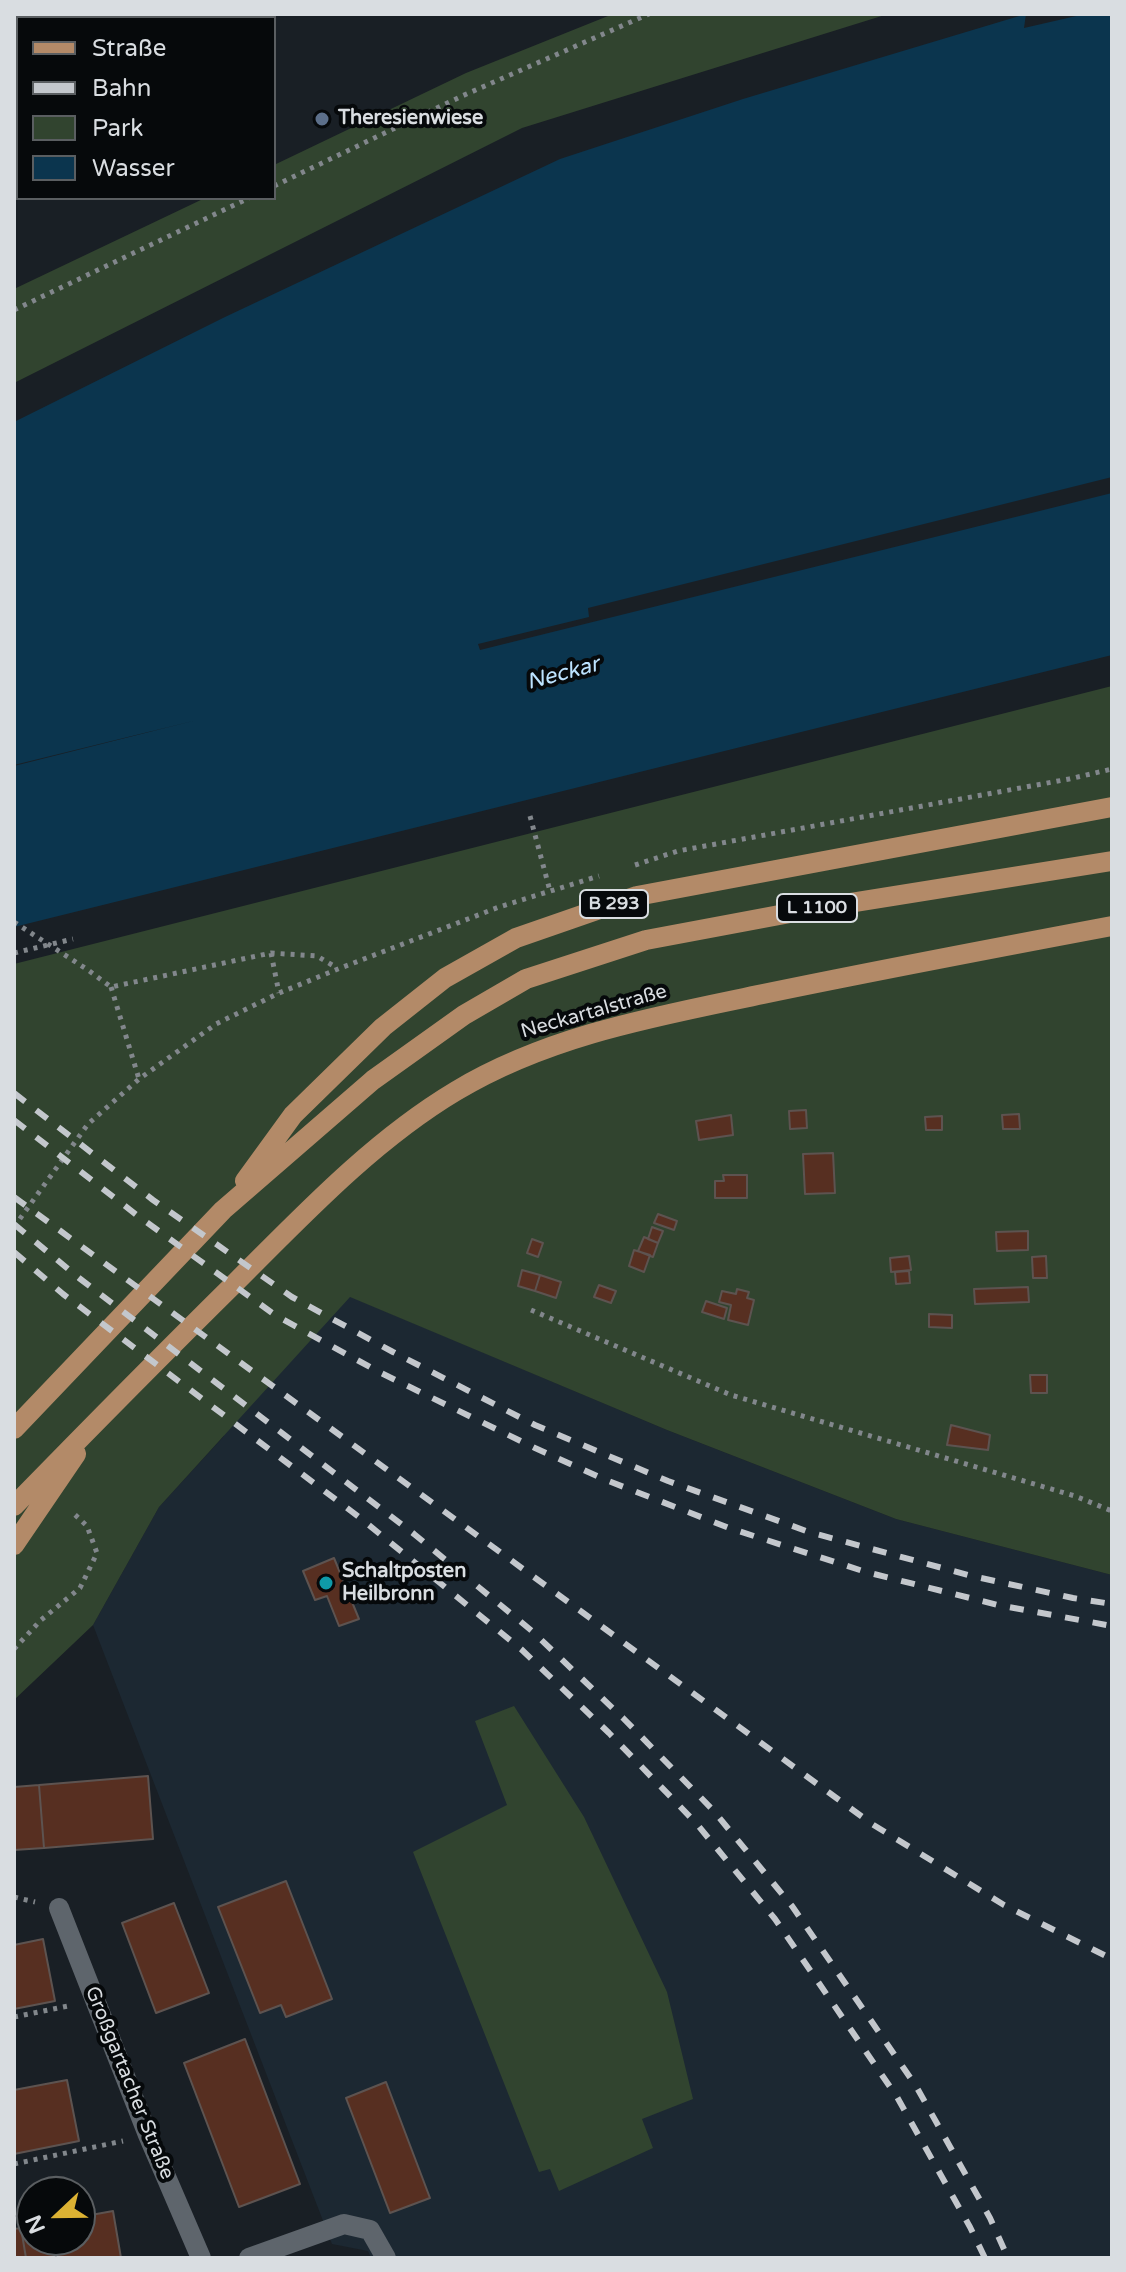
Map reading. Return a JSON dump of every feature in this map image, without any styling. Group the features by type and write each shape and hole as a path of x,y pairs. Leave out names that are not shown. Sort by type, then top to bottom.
{"main road":[{"name":"B 293","path":"14,1429 223,1210 293,1115 383,1027 445,978 516,938 637,896 1112,807"},
{"name":"L 1100","path":"223,1210 373,1080 464,1015 526,979 646,940 806,910 1112,861"},
{"name":"Neckartalstraße","path":"14,1506 318,1201 402,1126 457,1090 526,1055 673,1013 1112,926"},
{"path":"14,1545 103,1414"}],"street":[{"name":"Großgartacher Straße","path":"59,1908 148,2135 201,2258"},
{"path":"249,2258 344,2224 370,2230 386,2258"}],"path":[{"path":"276,185 462,96 649,14"},
{"path":"14,310 245,200"},
{"path":"530,816 550,891"},
{"path":"14,922 111,987 139,1079"},
{"path":"14,953 73,939"},
{"path":"14,1227 88,1124 139,1079 216,1024 338,969 317,956 271,953 111,987"},
{"path":"271,953 279,993"},
{"path":"531,1310 731,1395 1075,1496 1112,1511"},
{"path":"14,1649 41,1620 80,1588 97,1553 87,1526"},
{"path":"14,2017 62,2008 95,1997"},
{"path":"14,2164 148,2135"}],"shaded area":[{"path":"14,1219 349,1296 667,1430 896,1519 1112,1575 1112,2258 371,2258 368,2251 332,2244 93,1625 159,1507 224,1436"}],"green space":[{"path":"613,14 888,14 522,128 14,383 14,289 201,200 276,200 276,164 466,73"},
{"path":"1112,686 1112,1575 896,1519 667,1430 350,1297 159,1507 93,1625 14,1700 14,964"},
{"path":"514,1706 584,1817 667,1992 693,2099 642,2119 653,2148 559,2191 550,2169 539,2172 413,1852 507,1805 475,1721"}],"water":[{"name":"Neckar","path":"1026,14 1024,28 1085,14 1112,14 1112,477 588,608 589,617 478,644 480,650 1112,493 1112,655 14,927 14,766 197,720 14,765 14,422 225,317 560,159 743,99"}],"building":[{"path":"806,1110 807,1128 790,1129 789,1111"},
{"path":"1019,1114 1020,1129 1003,1129 1002,1115"},
{"path":"731,1115 733,1135 699,1140 696,1121"},
{"path":"942,1116 942,1130 926,1130 925,1117"},
{"path":"833,1153 835,1193 805,1194 803,1154"},
{"path":"723,1175 747,1175 747,1198 715,1198 715,1181 724,1181"},
{"path":"658,1214 677,1221 674,1230 654,1223"},
{"path":"652,1227 663,1231 658,1243 648,1239"},
{"path":"1028,1231 1028,1250 997,1251 996,1232"},
{"path":"644,1237 658,1243 653,1257 638,1251"},
{"path":"532,1239 543,1243 538,1257 527,1253"},
{"path":"634,1250 650,1255 644,1272 629,1266"},
{"path":"909,1256 911,1270 891,1272 890,1258"},
{"path":"1046,1256 1047,1278 1033,1278 1032,1257"},
{"path":"522,1270 540,1275 535,1291 518,1286"},
{"path":"909,1271 910,1283 896,1284 895,1272"},
{"path":"540,1275 561,1282 556,1298 535,1291"},
{"path":"599,1285 616,1291 611,1303 594,1297"},
{"path":"1028,1287 1029,1302 975,1304 974,1289"},
{"path":"737,1289 749,1292 747,1298 754,1300 748,1325 728,1320 731,1305 719,1302 722,1291 736,1294"},
{"path":"706,1301 727,1308 724,1319 702,1312"},
{"path":"929,1314 952,1315 952,1328 929,1327"},
{"path":"1030,1375 1047,1375 1047,1393 1031,1393"},
{"path":"951,1425 990,1435 988,1450 947,1445"},
{"name":"Schaltposten Heilbronn","path":"334,1558 359,1619 339,1626 327,1596 315,1600 303,1571"},
{"path":"148,1776 153,1839 44,1848 39,1785"},
{"path":"39,1785 44,1848 14,1850 14,1787"},
{"path":"286,1881 332,1999 286,2017 281,2005 260,2013 218,1907"},
{"path":"174,1903 209,1993 156,2013 122,1923"},
{"path":"43,1939 55,2001 14,2009 14,1945"},
{"path":"245,2039 300,2184 239,2207 184,2063"},
{"path":"67,2080 79,2141 14,2154 14,2090"},
{"path":"386,2082 430,2198 390,2213 346,2098"},
{"path":"113,2211 121,2258 26,2258 96,2256 96,2214"},
{"path":"14,2229 16,2256 26,2258 14,2258"}],"railway":[{"path":"14,1093 153,1200 292,1297 535,1425 668,1481 809,1532 972,1576 1112,1604"},
{"path":"14,1120 138,1216 275,1315 379,1372 535,1448 606,1480 729,1528 866,1572 998,1605 1112,1626"},
{"path":"14,1197 872,1824 1004,1905 1112,1959"},
{"path":"14,1224 79,1278 414,1534 532,1631 712,1809 792,1906 916,2086 990,2218 1008,2258"},
{"path":"14,1252 63,1294 359,1517 521,1649 609,1733 696,1823 775,1919 897,2097 985,2258"}],"place":[{"name":"Theresienwiese","path":"322,119"},
{"name":"Schaltposten Heilbronn","path":"326,1583"}]}
